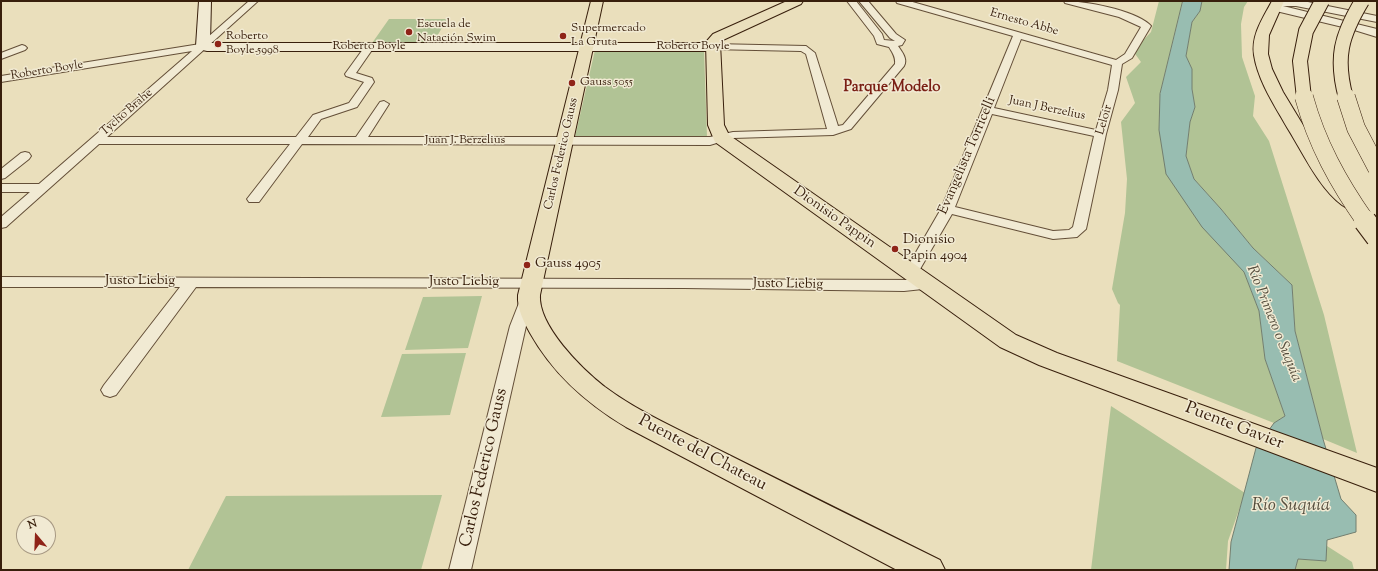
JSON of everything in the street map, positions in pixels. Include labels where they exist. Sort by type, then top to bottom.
[{"type":"main road","points":[[203,46],[205,1]]},
{"type":"main road","name":"Carlos Federico Gauss","points":[[531,290],[597,1]]},
{"type":"main road","points":[[721,138],[716,125],[713,42],[716,38],[797,1]]},
{"type":"main road","points":[[1322,1],[1309,21],[1302,39],[1300,60],[1301,85],[1310,121],[1317,138],[1336,175],[1377,237]]},
{"type":"main road","points":[[1362,1],[1345,30],[1340,48],[1340,73],[1345,100],[1365,147],[1377,168]]},
{"type":"main road","points":[[1277,2],[1262,35],[1261,54],[1265,69],[1271,84],[1325,176],[1357,208]]},
{"type":"main road","name":"Roberto Boyle","points":[[203,46],[712,47]]},
{"type":"main road","name":"Dionisio Pappin","points":[[721,138],[1008,341],[1048,359],[1092,374]]},
{"type":"main road","points":[[1365,147],[1377,160]]},
{"type":"main road","name":"Puente del Chateau","points":[[531,290],[529,300],[541,330],[567,367],[595,393],[626,413],[807,510],[929,570]]},
{"type":"main road","name":"Puente Gavier","points":[[1092,374],[1377,480]]},
{"type":"street","name":"Tycho Brahe","points":[[1,224],[254,1]]},
{"type":"street","points":[[851,1],[879,36],[880,42],[892,45],[899,43],[900,40],[893,36],[863,1]]},
{"type":"street","name":"Ernesto Abbe","points":[[900,1],[1117,63]]},
{"type":"street","points":[[1068,1],[1142,21],[1146,26],[1129,56],[1117,63]]},
{"type":"street","points":[[1100,9],[1114,1]]},
{"type":"street","points":[[1377,19],[1296,3],[1277,2],[1280,9],[1354,26],[1377,34]]},
{"type":"street","points":[[1377,24],[1377,30]]},
{"type":"street","name":"Evangelista Torricelli","points":[[919,279],[1018,35]]},
{"type":"street","points":[[830,118],[833,132],[845,128],[851,122],[900,64],[900,56],[892,45]]},
{"type":"street","name":"Roberto Boyle","points":[[1,79],[203,46]]},
{"type":"street","points":[[254,199],[317,117],[353,105],[369,82],[368,80],[350,74],[369,47]]},
{"type":"street","name":"Roberto Boyle","points":[[712,47],[803,48],[810,53],[830,118]]},
{"type":"street","points":[[1,56],[22,48]]},
{"type":"street","name":"Leloir","points":[[948,209],[1053,235],[1072,234],[1079,230],[1100,134],[1113,90],[1117,63]]},
{"type":"street","points":[[359,141],[384,104]]},
{"type":"street","name":"Juan J Berzelius","points":[[988,110],[1100,134]]},
{"type":"street","points":[[830,118],[840,124],[851,122]]},
{"type":"street","name":"Juan J. Berzelius","points":[[96,140],[710,140],[733,135],[833,132]]},
{"type":"street","points":[[1,175],[25,156]]},
{"type":"street","points":[[1,188],[42,188]]},
{"type":"street","name":"Justo Liebig","points":[[1,282],[192,282],[531,290],[684,283],[904,286],[919,279]]},
{"type":"street","points":[[110,390],[192,282]]},
{"type":"street","name":"Carlos Federico Gauss","points":[[460,570],[518,326],[531,290]]},
{"type":"street","name":"Carlos Federico Gauss","points":[[514,344],[523,331],[530,329],[541,330]]},
{"type":"green space","points":[[1159,1],[1183,1],[1160,94],[1159,130],[1232,258],[1244,272],[1259,311],[1265,359],[1285,416],[1274,423],[1117,361],[1120,305],[1112,289],[1125,213],[1127,179],[1121,122],[1135,103],[1126,77],[1141,62],[1133,51],[1151,32]]},
{"type":"green space","points":[[1202,1],[1248,1],[1244,7],[1241,24],[1242,57],[1255,96],[1253,116],[1269,141],[1324,315],[1357,453],[1323,439],[1295,331],[1292,285],[1253,248],[1194,179],[1186,156],[1190,122],[1195,107],[1192,89],[1192,69],[1186,56],[1192,22],[1200,11]]},
{"type":"green space","name":"Escuela de Natación Swim","points":[[389,19],[447,19],[432,45],[370,46]]},
{"type":"green space","points":[[595,50],[704,50],[707,137],[575,137]]},
{"type":"green space","points":[[482,296],[468,348],[405,350],[423,297]]},
{"type":"green space","points":[[466,353],[450,415],[381,417],[402,354]]},
{"type":"green space","points":[[1111,406],[1245,493],[1228,541],[1226,570],[1091,570]]},
{"type":"green space","points":[[442,495],[421,570],[188,570],[226,496]]},
{"type":"green space","points":[[1327,546],[1352,562],[1354,570],[1295,570],[1298,559],[1325,561]]},
{"type":"water","name":"Río Suquía","points":[[1183,1],[1202,1],[1200,11],[1192,22],[1186,56],[1192,69],[1192,89],[1195,107],[1190,122],[1186,156],[1194,179],[1253,248],[1292,285],[1295,331],[1323,439],[1341,499],[1356,515],[1356,532],[1327,540],[1326,561],[1298,559],[1295,570],[1229,570],[1231,542],[1256,448],[1274,423],[1285,416],[1265,359],[1259,311],[1244,272],[1202,227],[1166,174],[1159,130],[1160,94]]},
{"type":"place","name":"Escuela de Natación Swim","points":[[409,32]]},
{"type":"place","name":"Supermercado La Gruta","points":[[563,36]]},
{"type":"place","name":"Roberto Boyle 5998","points":[[218,44]]},
{"type":"place","name":"Gauss 5055","points":[[572,83]]},
{"type":"place","name":"Dionisio Papin 4904","points":[[895,249]]},
{"type":"place","name":"Gauss 4905","points":[[527,265]]},
{"type":"district","name":"Parque Modelo","points":[[892,88]]},
{"type":"water label","name":"Río Primero o Suquía","points":[[1273,324]]}]
